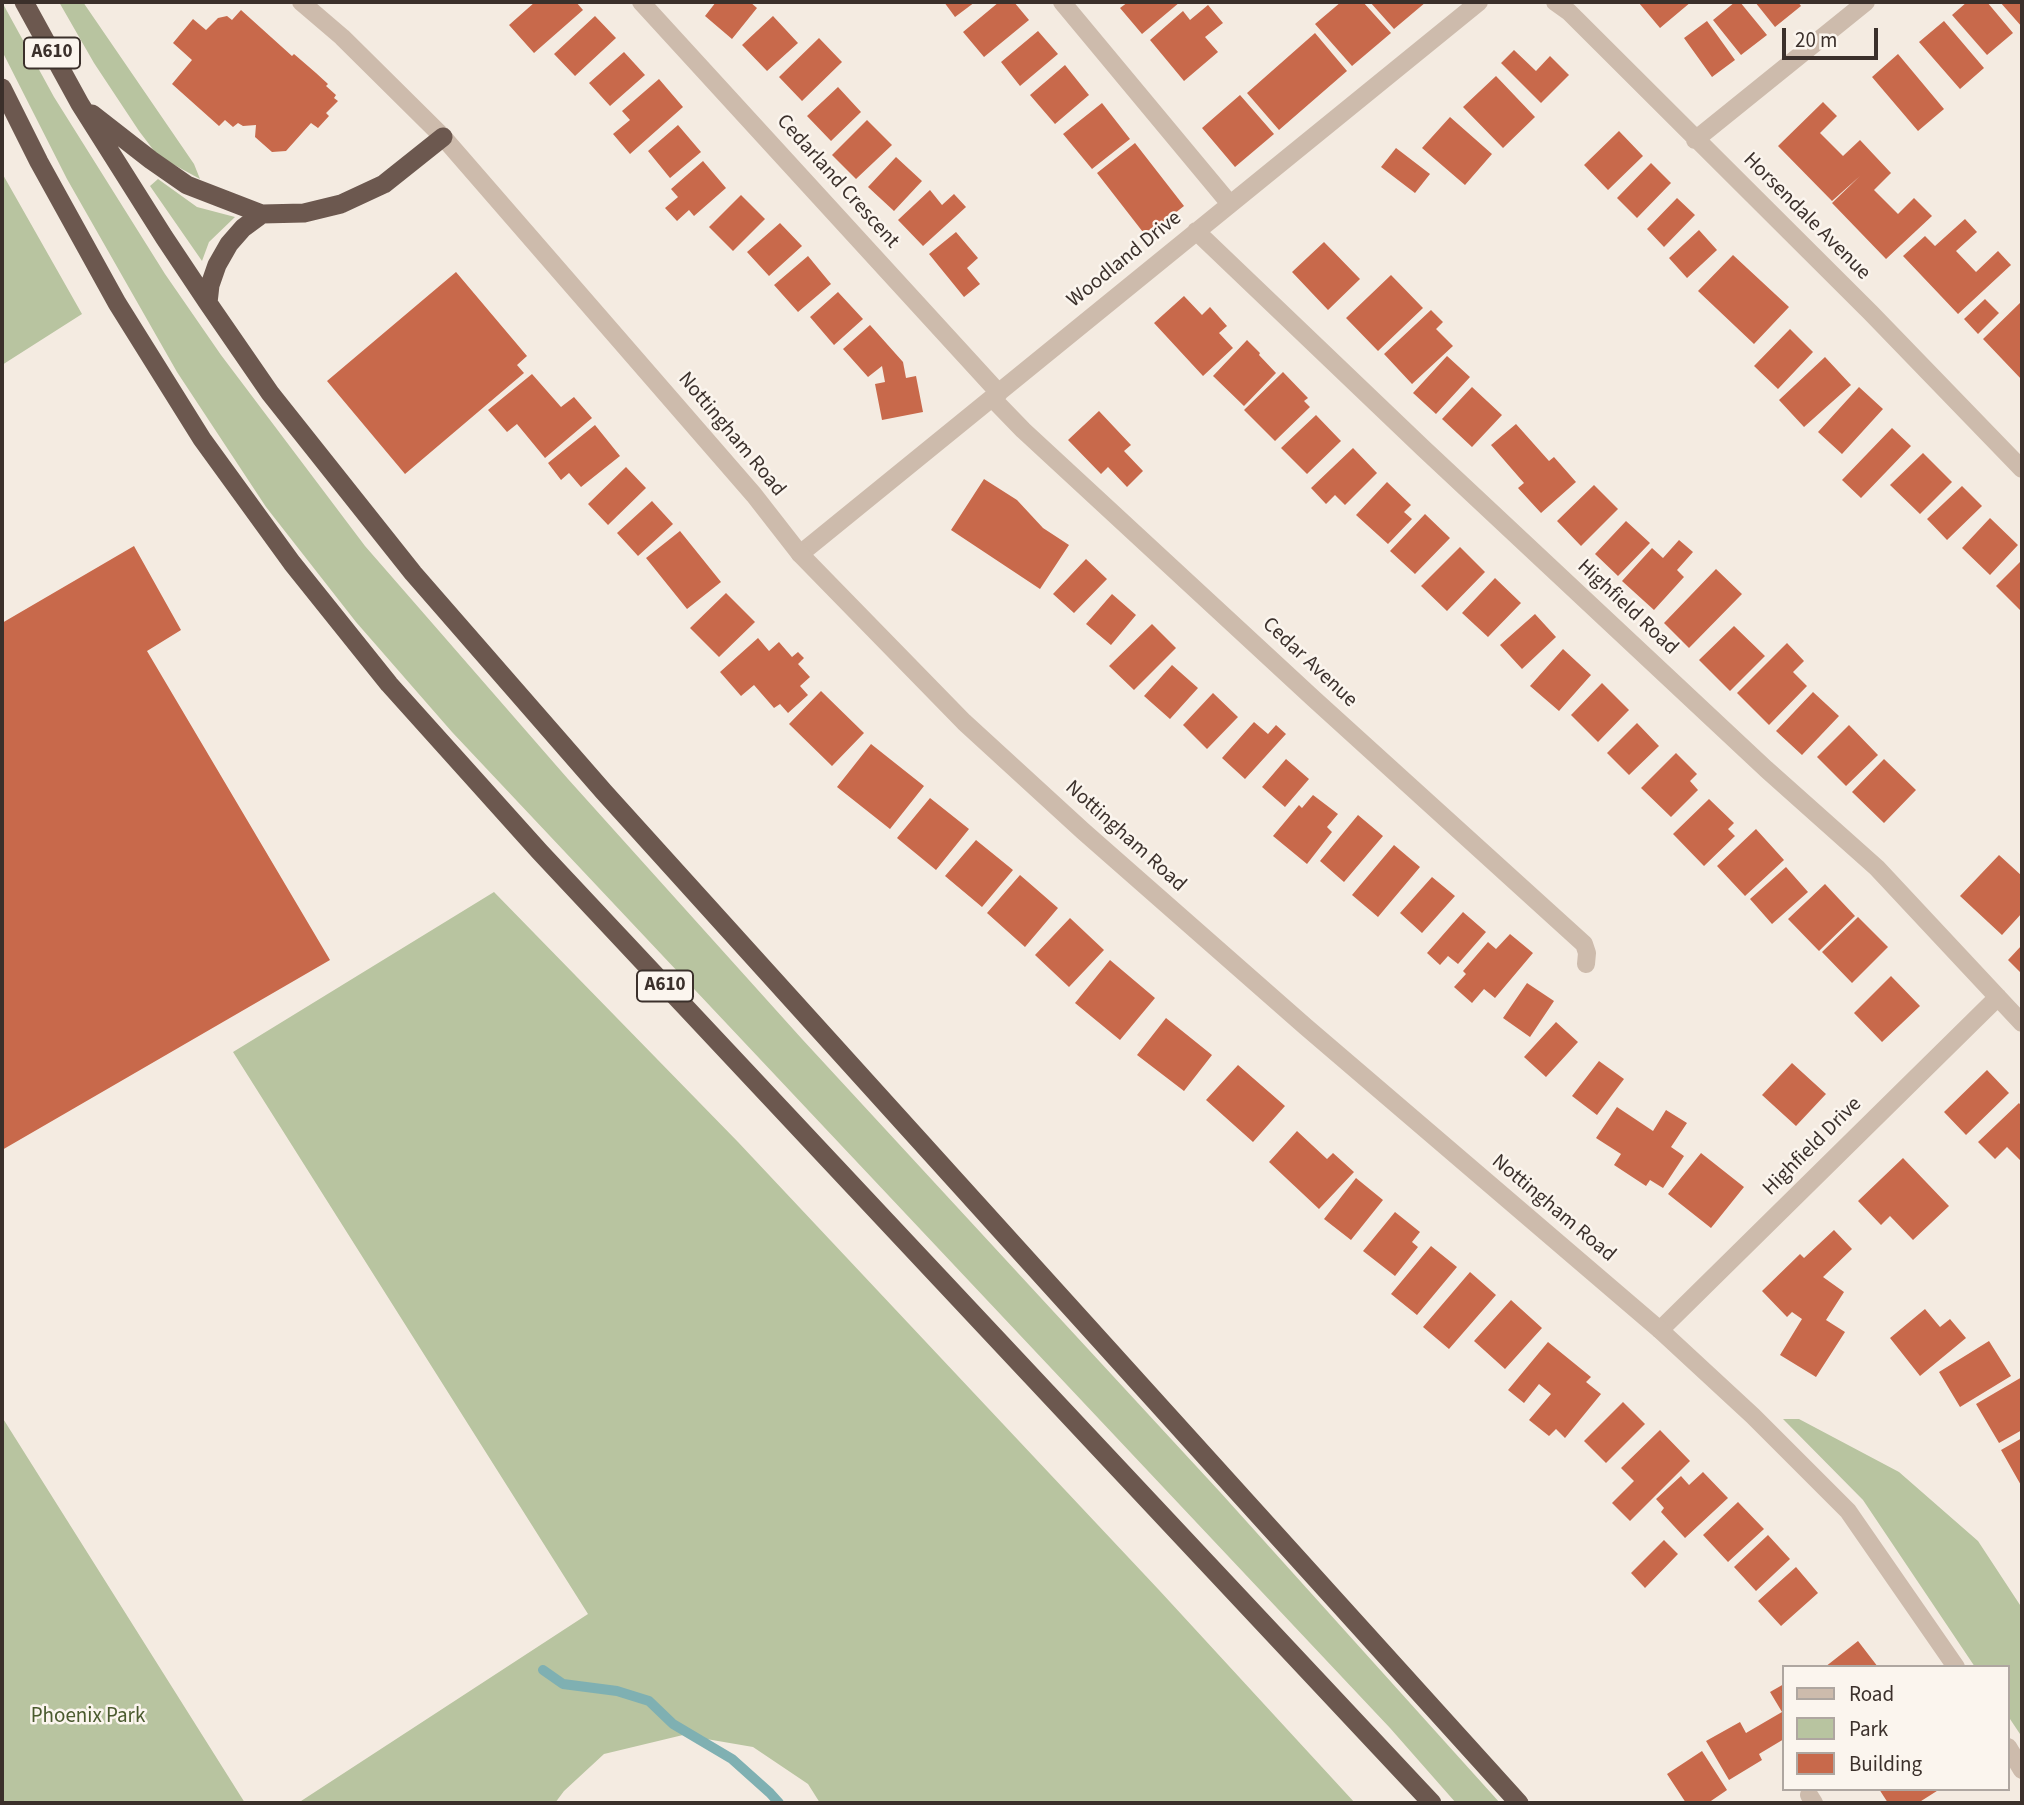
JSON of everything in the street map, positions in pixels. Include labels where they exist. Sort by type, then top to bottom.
[{"type":"highway","name":"A610","points":[[24,2],[80,104],[208,303],[270,393],[413,573],[604,792],[1519,1803]]},
{"type":"highway","name":"A610","points":[[2,88],[39,162],[117,303],[202,439],[292,564],[389,684],[559,872],[1432,1803]]},
{"type":"highway","points":[[80,104],[187,185],[262,214],[304,213],[341,204],[384,184],[443,137]]},
{"type":"highway","points":[[208,303],[210,285],[217,265],[229,244],[243,228],[262,214]]},
{"type":"street","name":"Nottingham Road","points":[[301,2],[342,37],[443,137],[745,485],[800,554],[964,722],[1083,831],[1397,1106],[1660,1330],[1753,1416],[1848,1511],[1955,1665]]},
{"type":"street","name":"Cedarland Crescent","points":[[641,2],[995,395]]},
{"type":"street","points":[[1062,2],[1230,204]]},
{"type":"street","name":"Woodland Drive","points":[[800,554],[1479,2]]},
{"type":"street","name":"Horsendale Avenue","points":[[1555,2],[1569,12],[1871,313],[2022,469]]},
{"type":"street","points":[[1695,140],[1866,2]]},
{"type":"street","name":"Highfield Road","points":[[1196,232],[1725,731],[1877,868],[2022,1023]]},
{"type":"street","name":"Cedar Avenue","points":[[995,395],[1023,430],[1584,944],[1586,964]]},
{"type":"street","name":"Highfield Drive","points":[[1660,1330],[1998,997]]},
{"type":"street","points":[[2010,1750],[2022,1770]]},
{"type":"green space","points":[[2,2],[54,97],[165,274],[221,355],[365,546],[568,779],[802,1039],[1220,1492],[1500,1803],[1456,1803],[1390,1728],[452,732],[356,622],[266,507],[177,372],[67,179],[2,51]]},
{"type":"green space","points":[[59,2],[83,2],[194,164],[200,179],[158,156],[94,63]]},
{"type":"green space","points":[[2,173],[82,314],[2,365]]},
{"type":"green space","points":[[158,179],[197,207],[235,217],[209,242],[202,261],[150,186]]},
{"type":"green space","points":[[494,892],[738,1142],[1355,1803],[820,1803],[808,1784],[753,1747],[683,1735],[604,1754],[564,1791],[555,1803],[298,1803],[588,1614],[233,1052]]},
{"type":"green space","name":"Phoenix Park","points":[[2,1417],[245,1803],[2,1803]]},
{"type":"green space","points":[[1783,1419],[1799,1419],[1899,1472],[1978,1541],[2022,1608],[2022,1737],[2010,1719],[2010,1665],[1974,1665],[1863,1500]]},
{"type":"building","points":[[535,2],[576,2],[583,10],[534,53],[509,25]]},
{"type":"building","points":[[716,2],[750,2],[757,8],[732,39],[705,16]]},
{"type":"building","points":[[944,2],[975,2],[955,17]]},
{"type":"building","points":[[999,2],[1014,2],[1029,20],[984,57],[963,32]]},
{"type":"building","points":[[1128,2],[1180,2],[1142,34],[1120,8]]},
{"type":"building","points":[[1341,2],[1363,2],[1391,33],[1352,66],[1315,24]]},
{"type":"building","points":[[1370,2],[1426,2],[1394,29]]},
{"type":"building","points":[[1640,2],[1691,2],[1660,28]]},
{"type":"building","points":[[1735,2],[1740,2],[1767,35],[1741,55],[1713,20]]},
{"type":"building","points":[[1755,2],[1798,2],[1801,6],[1775,27]]},
{"type":"building","points":[[1967,2],[1987,2],[2013,33],[1987,55],[1952,15]]},
{"type":"building","points":[[2000,2],[2022,2],[2022,27]]},
{"type":"building","points":[[1208,5],[1223,23],[1205,37],[1218,52],[1184,81],[1150,40],[1183,11],[1190,20]]},
{"type":"building","points":[[241,10],[328,84],[326,86],[336,95],[334,98],[338,101],[326,113],[329,116],[318,128],[311,123],[286,151],[272,152],[255,137],[256,125],[243,126],[238,123],[233,127],[225,120],[219,126],[172,84],[192,60],[173,43],[193,19],[206,30],[218,18],[227,16],[232,20]]},
{"type":"building","points":[[595,16],[616,38],[575,76],[554,54]]},
{"type":"building","points":[[773,16],[798,43],[767,71],[742,45]]},
{"type":"building","points":[[1707,21],[1735,60],[1712,77],[1684,38]]},
{"type":"building","points":[[1944,21],[1984,68],[1960,89],[1919,42]]},
{"type":"building","points":[[1038,31],[1058,54],[1020,86],[1001,62]]},
{"type":"building","points":[[1315,33],[1347,71],[1279,130],[1247,93]]},
{"type":"building","points":[[819,38],[842,62],[802,101],[779,77]]},
{"type":"building","points":[[1514,50],[1536,71],[1550,56],[1569,75],[1541,103],[1501,63]]},
{"type":"building","points":[[624,52],[645,75],[610,106],[589,83]]},
{"type":"building","points":[[1898,54],[1944,109],[1918,131],[1872,77]]},
{"type":"building","points":[[1065,65],[1089,95],[1055,124],[1030,95]]},
{"type":"building","points":[[1496,76],[1535,117],[1503,148],[1463,107]]},
{"type":"building","points":[[659,79],[683,107],[630,154],[613,134],[630,120],[622,111]]},
{"type":"building","points":[[838,87],[861,112],[831,141],[807,116]]},
{"type":"building","points":[[1240,95],[1274,134],[1235,167],[1202,128]]},
{"type":"building","points":[[1823,102],[1837,116],[1820,133],[1843,156],[1860,140],[1891,173],[1874,190],[1898,214],[1914,198],[1932,216],[1886,259],[1832,203],[1860,176],[1832,201],[1778,146]]},
{"type":"building","points":[[1102,103],[1130,139],[1092,169],[1063,134]]},
{"type":"building","points":[[1450,117],[1492,154],[1465,185],[1422,148]]},
{"type":"building","points":[[867,120],[892,145],[856,179],[832,155]]},
{"type":"building","points":[[678,125],[701,152],[670,178],[648,151]]},
{"type":"building","points":[[1619,131],[1643,156],[1608,190],[1584,165]]},
{"type":"building","points":[[1135,143],[1184,206],[1146,236],[1097,173]]},
{"type":"building","points":[[1396,148],[1430,174],[1415,193],[1381,167]]},
{"type":"building","points":[[896,157],[922,181],[894,211],[868,187]]},
{"type":"building","points":[[703,161],[726,188],[694,216],[689,210],[677,221],[665,208],[678,197],[671,189]]},
{"type":"building","points":[[1651,163],[1671,183],[1637,218],[1617,198]]},
{"type":"building","points":[[930,190],[942,205],[954,194],[966,207],[923,246],[898,220]]},
{"type":"building","points":[[741,195],[765,219],[733,251],[709,227]]},
{"type":"building","points":[[1677,198],[1695,215],[1664,247],[1647,229]]},
{"type":"building","points":[[1965,219],[1977,232],[1956,251],[1976,272],[1998,251],[2011,265],[1958,314],[1903,256],[1925,236],[1935,246]]},
{"type":"building","points":[[780,223],[802,246],[769,276],[747,252]]},
{"type":"building","points":[[1699,230],[1717,250],[1687,278],[1669,258]]},
{"type":"building","points":[[956,232],[978,258],[967,268],[980,284],[964,297],[929,254]]},
{"type":"building","points":[[1324,242],[1360,279],[1328,310],[1292,272]]},
{"type":"building","points":[[1733,255],[1789,307],[1754,344],[1698,291]]},
{"type":"building","points":[[808,256],[831,284],[798,312],[774,285]]},
{"type":"building","points":[[456,272],[527,356],[517,365],[524,373],[405,474],[327,381]]},
{"type":"building","points":[[1391,275],[1423,308],[1378,351],[1346,318]]},
{"type":"building","points":[[838,292],[863,319],[834,345],[810,317]]},
{"type":"building","points":[[1184,296],[1202,315],[1210,307],[1227,326],[1219,333],[1233,348],[1203,376],[1154,323]]},
{"type":"building","points":[[1985,299],[1999,313],[1978,334],[1964,319]]},
{"type":"building","points":[[2022,301],[2022,380],[1983,339]]},
{"type":"building","points":[[1431,310],[1443,322],[1436,329],[1453,346],[1412,384],[1384,354]]},
{"type":"building","points":[[870,325],[903,362],[906,378],[916,376],[923,412],[882,420],[875,384],[885,382],[882,366],[868,377],[843,349]]},
{"type":"building","points":[[1790,329],[1813,352],[1778,389],[1754,366]]},
{"type":"building","points":[[1247,340],[1276,373],[1244,406],[1213,376]]},
{"type":"building","points":[[1447,356],[1470,377],[1436,414],[1413,393]]},
{"type":"building","points":[[1825,357],[1851,385],[1804,427],[1779,400]]},
{"type":"building","points":[[1283,372],[1308,398],[1304,401],[1310,407],[1275,441],[1244,410]]},
{"type":"building","points":[[532,374],[561,407],[574,397],[592,418],[545,458],[517,424],[507,432],[488,410]]},
{"type":"building","points":[[1472,387],[1502,415],[1472,447],[1442,419]]},
{"type":"building","points":[[1859,387],[1883,409],[1842,454],[1818,432]]},
{"type":"building","points":[[1099,411],[1131,445],[1124,451],[1143,471],[1127,487],[1108,467],[1101,474],[1068,440]]},
{"type":"building","points":[[1316,415],[1341,441],[1307,474],[1281,448]]},
{"type":"building","points":[[1516,424],[1549,461],[1554,457],[1576,482],[1541,513],[1518,488],[1524,483],[1491,445]]},
{"type":"building","points":[[595,425],[620,456],[581,487],[569,473],[561,480],[548,463]]},
{"type":"building","points":[[1892,428],[1911,446],[1861,498],[1842,480]]},
{"type":"building","points":[[1353,448],[1377,473],[1345,505],[1335,495],[1326,504],[1311,488]]},
{"type":"building","points":[[1923,453],[1952,482],[1920,514],[1890,485]]},
{"type":"building","points":[[626,467],[646,488],[608,525],[588,504]]},
{"type":"building","points":[[984,479],[1017,500],[1043,528],[1069,545],[1040,589],[951,530]]},
{"type":"building","points":[[1387,482],[1411,505],[1404,512],[1412,519],[1388,544],[1356,515]]},
{"type":"building","points":[[1594,485],[1618,509],[1581,546],[1557,521]]},
{"type":"building","points":[[1962,486],[1982,506],[1947,540],[1927,519]]},
{"type":"building","points":[[652,501],[673,524],[638,556],[617,533]]},
{"type":"building","points":[[1425,514],[1450,538],[1415,574],[1390,551]]},
{"type":"building","points":[[1990,518],[2018,545],[1990,575],[1962,548]]},
{"type":"building","points":[[1626,521],[1650,543],[1618,576],[1595,554]]},
{"type":"building","points":[[680,531],[721,582],[687,609],[646,558]]},
{"type":"building","points":[[1679,540],[1693,552],[1677,570],[1684,577],[1654,610],[1622,581],[1652,548],[1663,558]]},
{"type":"building","points":[[134,546],[181,630],[147,651],[330,960],[2,1150],[2,623]]},
{"type":"building","points":[[1460,547],[1485,572],[1447,611],[1421,586]]},
{"type":"building","points":[[1086,559],[1107,579],[1074,613],[1053,594]]},
{"type":"building","points":[[2022,560],[2022,612],[1996,586]]},
{"type":"building","points":[[1716,569],[1742,594],[1689,648],[1664,623]]},
{"type":"building","points":[[1495,578],[1521,603],[1488,637],[1462,613]]},
{"type":"building","points":[[726,593],[755,622],[719,657],[690,628]]},
{"type":"building","points":[[1112,594],[1136,615],[1111,645],[1086,624]]},
{"type":"building","points":[[1535,614],[1556,637],[1522,669],[1500,645]]},
{"type":"building","points":[[1152,624],[1176,648],[1134,690],[1109,666]]},
{"type":"building","points":[[1734,626],[1765,656],[1730,691],[1699,660]]},
{"type":"building","points":[[758,638],[769,651],[779,642],[792,657],[798,652],[804,658],[798,664],[810,677],[800,686],[808,695],[788,713],[780,704],[774,708],[754,685],[741,696],[720,672]]},
{"type":"building","points":[[1787,643],[1804,661],[1793,672],[1807,686],[1769,725],[1737,693]]},
{"type":"building","points":[[1563,649],[1591,675],[1559,711],[1530,686]]},
{"type":"building","points":[[1172,665],[1198,688],[1170,719],[1144,696]]},
{"type":"building","points":[[1602,683],[1629,710],[1598,742],[1571,715]]},
{"type":"building","points":[[821,691],[864,733],[832,766],[789,724]]},
{"type":"building","points":[[1813,692],[1839,716],[1802,755],[1776,731]]},
{"type":"building","points":[[1213,693],[1238,717],[1207,749],[1183,725]]},
{"type":"building","points":[[1254,722],[1268,734],[1276,725],[1286,734],[1245,779],[1222,758]]},
{"type":"building","points":[[1637,723],[1659,746],[1629,775],[1607,753]]},
{"type":"building","points":[[1849,725],[1878,755],[1846,786],[1817,757]]},
{"type":"building","points":[[871,744],[924,786],[890,829],[837,787]]},
{"type":"building","points":[[1676,753],[1697,774],[1690,781],[1698,790],[1671,817],[1641,788]]},
{"type":"building","points":[[1286,759],[1309,779],[1285,807],[1262,787]]},
{"type":"building","points":[[1884,759],[1916,790],[1884,823],[1852,792]]},
{"type":"building","points":[[1313,795],[1338,814],[1327,827],[1332,832],[1307,864],[1273,836],[1299,805],[1302,808]]},
{"type":"building","points":[[930,798],[969,829],[936,870],[897,838]]},
{"type":"building","points":[[1709,799],[1734,823],[1728,829],[1735,836],[1704,866],[1673,834]]},
{"type":"building","points":[[1358,815],[1383,836],[1344,882],[1320,861]]},
{"type":"building","points":[[1756,829],[1784,860],[1745,896],[1717,866]]},
{"type":"building","points":[[976,840],[1013,870],[982,907],[945,876]]},
{"type":"building","points":[[1394,845],[1420,867],[1378,917],[1352,895]]},
{"type":"building","points":[[1999,855],[2022,876],[2022,913],[2002,935],[1960,896]]},
{"type":"building","points":[[1786,867],[1808,892],[1772,924],[1750,899]]},
{"type":"building","points":[[1020,875],[1058,908],[1025,947],[987,913]]},
{"type":"building","points":[[1432,877],[1455,896],[1422,933],[1400,913]]},
{"type":"building","points":[[1825,884],[1855,916],[1819,951],[1788,919]]},
{"type":"building","points":[[1463,912],[1486,932],[1458,964],[1448,956],[1440,965],[1427,953]]},
{"type":"building","points":[[1858,917],[1888,947],[1852,983],[1822,952]]},
{"type":"building","points":[[1070,918],[1104,950],[1069,987],[1035,955]]},
{"type":"building","points":[[1510,934],[1533,953],[1495,998],[1484,989],[1472,1003],[1454,987],[1466,974],[1463,971],[1488,942],[1496,949]]},
{"type":"building","points":[[2022,945],[2022,974],[2008,960]]},
{"type":"building","points":[[1110,960],[1155,998],[1120,1040],[1075,1003]]},
{"type":"building","points":[[1891,976],[1920,1006],[1882,1042],[1854,1013]]},
{"type":"building","points":[[1527,983],[1554,1001],[1530,1037],[1503,1018]]},
{"type":"building","points":[[1166,1018],[1212,1055],[1184,1091],[1137,1055]]},
{"type":"building","points":[[1556,1022],[1578,1042],[1546,1077],[1524,1057]]},
{"type":"building","points":[[1599,1061],[1624,1079],[1597,1115],[1572,1096]]},
{"type":"building","points":[[1792,1063],[1826,1094],[1796,1126],[1762,1095]]},
{"type":"building","points":[[1238,1065],[1285,1106],[1253,1142],[1206,1100]]},
{"type":"building","points":[[1987,1070],[2009,1093],[1966,1135],[1944,1112]]},
{"type":"building","points":[[2019,1103],[2022,1107],[2022,1162],[2007,1147],[1995,1159],[1978,1142]]},
{"type":"building","points":[[1617,1107],[1653,1131],[1666,1110],[1687,1123],[1671,1147],[1684,1156],[1663,1188],[1650,1180],[1646,1186],[1614,1165],[1621,1154],[1596,1138]]},
{"type":"building","points":[[1297,1131],[1327,1159],[1333,1153],[1354,1172],[1319,1209],[1269,1162]]},
{"type":"building","points":[[1701,1153],[1744,1187],[1711,1228],[1668,1194]]},
{"type":"building","points":[[1903,1158],[1949,1206],[1913,1240],[1890,1216],[1881,1225],[1858,1201]]},
{"type":"building","points":[[1356,1178],[1383,1200],[1351,1240],[1324,1219]]},
{"type":"building","points":[[1395,1212],[1420,1232],[1412,1242],[1418,1247],[1395,1276],[1363,1251]]},
{"type":"building","points":[[1834,1230],[1852,1249],[1823,1277],[1844,1292],[1826,1320],[1845,1332],[1816,1377],[1780,1355],[1802,1319],[1792,1312],[1787,1317],[1762,1291],[1800,1254],[1804,1258]]},
{"type":"building","points":[[1431,1246],[1457,1267],[1417,1315],[1391,1294]]},
{"type":"building","points":[[1470,1272],[1496,1295],[1449,1349],[1423,1327]]},
{"type":"building","points":[[1511,1300],[1542,1328],[1505,1369],[1474,1341]]},
{"type":"building","points":[[1925,1309],[1940,1327],[1950,1319],[1966,1338],[1920,1376],[1890,1338]]},
{"type":"building","points":[[1989,1341],[2011,1376],[1960,1407],[1939,1372]]},
{"type":"building","points":[[1548,1342],[1591,1377],[1586,1382],[1601,1394],[1565,1438],[1556,1429],[1549,1436],[1529,1420],[1551,1394],[1539,1384],[1524,1403],[1508,1390]]},
{"type":"building","points":[[2022,1377],[2022,1430],[1999,1443],[1976,1404]]},
{"type":"building","points":[[1623,1402],[1645,1424],[1606,1463],[1584,1441]]},
{"type":"building","points":[[1660,1430],[1690,1461],[1630,1521],[1612,1503],[1634,1481],[1621,1468]]},
{"type":"building","points":[[2022,1438],[2022,1487],[2001,1450]]},
{"type":"building","points":[[1703,1472],[1728,1498],[1685,1538],[1661,1512],[1664,1508],[1656,1499],[1681,1476],[1689,1485]]},
{"type":"building","points":[[1738,1502],[1764,1529],[1728,1562],[1703,1535]]},
{"type":"building","points":[[1768,1535],[1790,1559],[1756,1591],[1734,1567]]},
{"type":"building","points":[[1664,1540],[1678,1554],[1645,1588],[1631,1573]]},
{"type":"building","points":[[1796,1567],[1818,1593],[1781,1626],[1758,1601]]},
{"type":"building","points":[[1858,1641],[1876,1665],[1828,1665]]},
{"type":"building","points":[[1783,1685],[1783,1740],[1759,1754],[1762,1760],[1729,1780],[1706,1741],[1740,1722],[1746,1733],[1782,1712],[1770,1692]]},
{"type":"building","points":[[1702,1751],[1727,1790],[1708,1803],[1686,1803],[1667,1774]]},
{"type":"building","points":[[1880,1791],[1937,1791],[1918,1803],[1888,1803]]},
{"type":"waterway","points":[[543,1670],[563,1684],[617,1691],[649,1701],[673,1724],[732,1759],[779,1803]]}]
